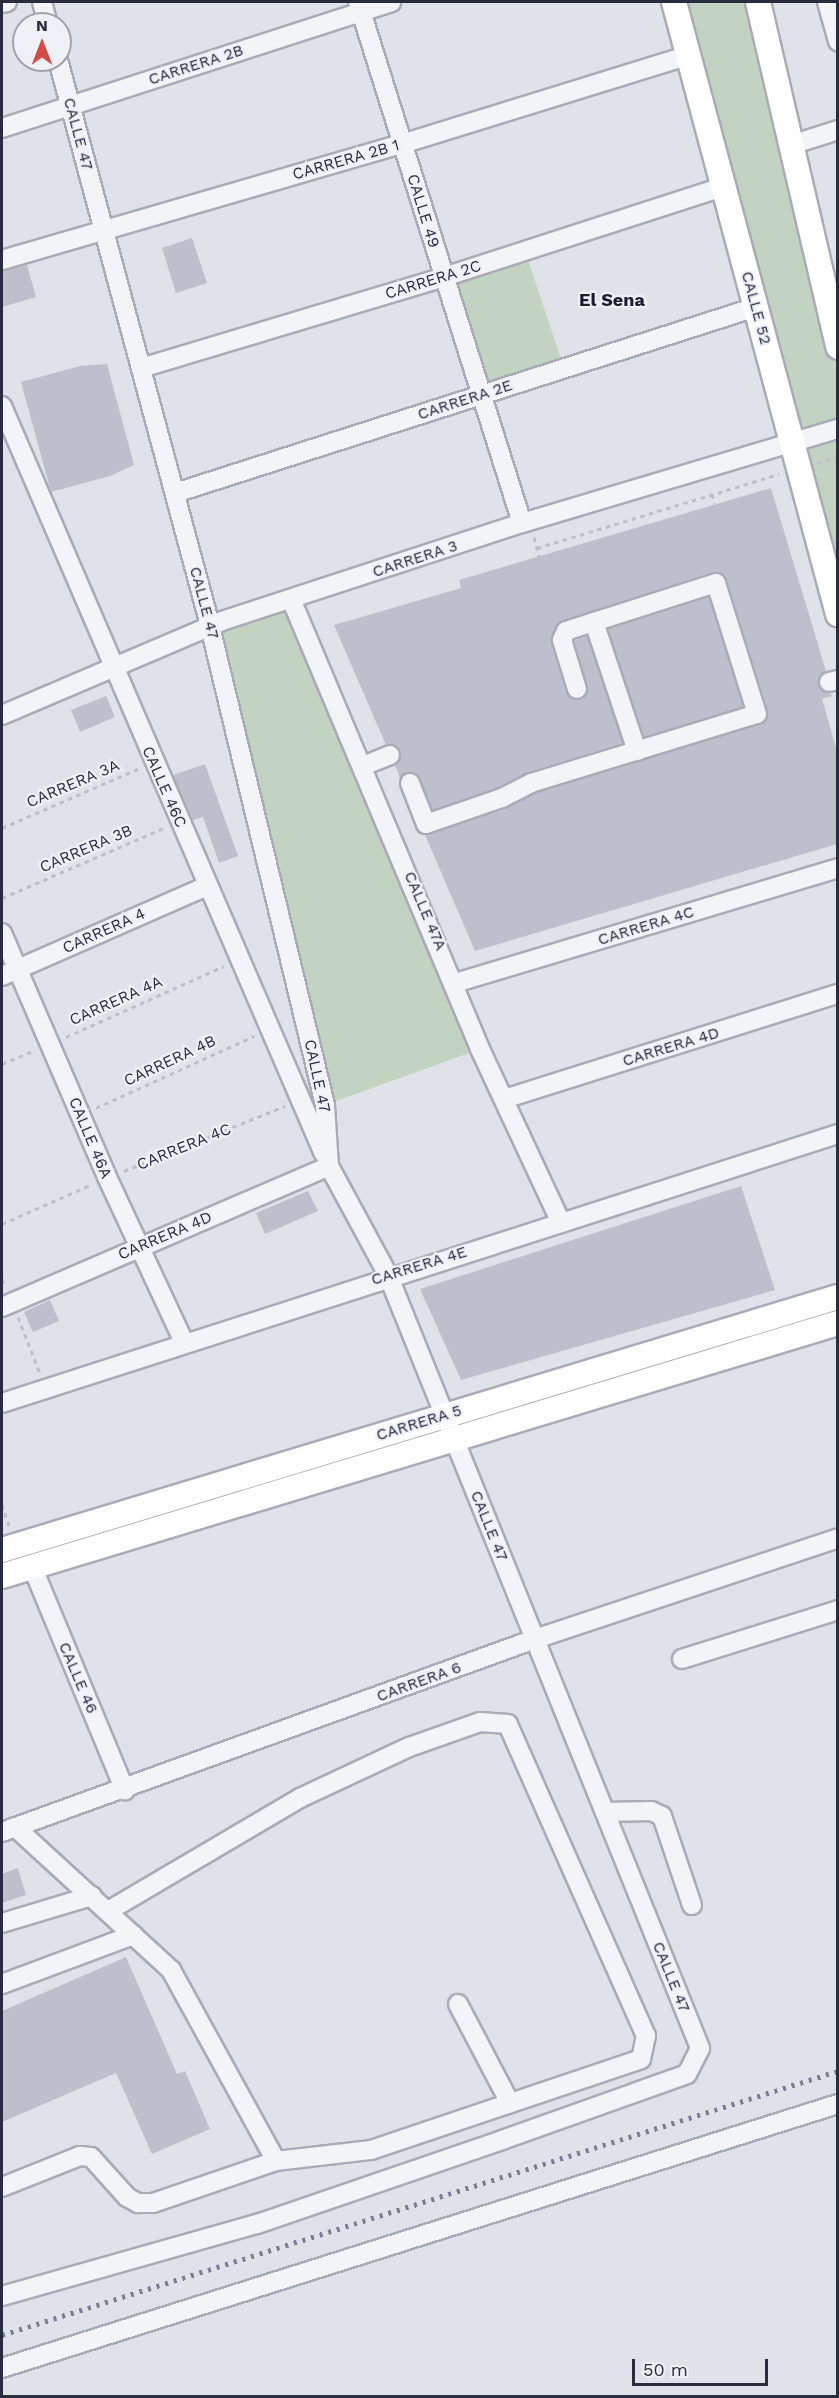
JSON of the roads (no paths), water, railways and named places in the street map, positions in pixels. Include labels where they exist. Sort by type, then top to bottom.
[{"type":"main road","name":"CALLE 52","points":[[674,2],[837,614]]},
{"type":"main road","points":[[758,2],[837,347]]},
{"type":"main road","name":"CARRERA 5","points":[[7,1543],[444,1416],[837,1297]]},
{"type":"main road","name":"CARRERA 5","points":[[2,1576],[837,1323]]},
{"type":"street","points":[[2,3],[7,2]]},
{"type":"street","name":"CARRERA 2B","points":[[2,128],[70,107],[359,6],[391,2]]},
{"type":"street","points":[[827,2],[837,41]]},
{"type":"street","name":"CALLE 49","points":[[359,6],[522,523]]},
{"type":"street","name":"CARRERA 2B 1","points":[[2,260],[402,144],[688,56]]},
{"type":"street","name":"CALLE 47","points":[[2,2296],[256,2224],[502,2140],[687,2074],[700,2048],[388,1275],[329,1166],[325,1105],[210,626],[61,72]]},
{"type":"street","points":[[791,145],[837,130]]},
{"type":"street","name":"CARRERA 2C","points":[[141,368],[444,278],[723,187]]},
{"type":"street","name":"CARRERA 2E","points":[[175,493],[756,307]]},
{"type":"street","name":"CALLE 46C","points":[[2,406],[7,434],[113,668],[329,1166]]},
{"type":"street","name":"CARRERA 3","points":[[2,716],[210,626],[522,523],[837,429]]},
{"type":"street","points":[[410,783],[426,824],[502,798],[531,783],[757,714],[716,583],[594,622],[562,635],[577,689]]},
{"type":"street","name":"CALLE 47A","points":[[291,599],[504,1099],[561,1222]]},
{"type":"street","points":[[594,622],[637,751]]},
{"type":"street","points":[[363,766],[390,755]]},
{"type":"street","name":"CARRERA 4C","points":[[455,983],[837,868]]},
{"type":"street","name":"CARRERA 4","points":[[9,973],[207,886]]},
{"type":"street","name":"CALLE 46A","points":[[2,933],[9,973],[50,1044],[138,1247],[184,1342]]},
{"type":"street","name":"CARRERA 4D","points":[[504,1099],[837,994]]},
{"type":"street","name":"CARRERA 4E","points":[[2,1403],[388,1275],[837,1134]]},
{"type":"street","name":"CARRERA 4D","points":[[7,1305],[329,1166]]},
{"type":"street","name":"CARRERA 6","points":[[8,1829],[125,1790],[535,1640],[837,1538]]},
{"type":"street","name":"CALLE 46","points":[[32,1566],[125,1790]]},
{"type":"street","points":[[681,1659],[837,1610]]},
{"type":"street","points":[[2,2187],[80,2156],[91,2157],[127,2197],[138,2203],[153,2203],[276,2161],[371,2150],[641,2059],[646,2036],[508,1724],[480,1722],[379,1761],[300,1798],[108,1911]]},
{"type":"street","points":[[605,1812],[651,1811],[662,1816],[692,1905]]},
{"type":"street","points":[[8,1829],[92,1896],[171,1970],[276,2161]]},
{"type":"street","points":[[2,1923],[92,1896]]},
{"type":"street","points":[[2,1984],[133,1935]]},
{"type":"street","points":[[458,2004],[510,2103]]},
{"type":"street","points":[[2,2368],[837,2104]]},
{"type":"railway","points":[[2,2335],[838,2071]]},
{"type":"district","name":"El Sena","points":[[612,300]]}]
